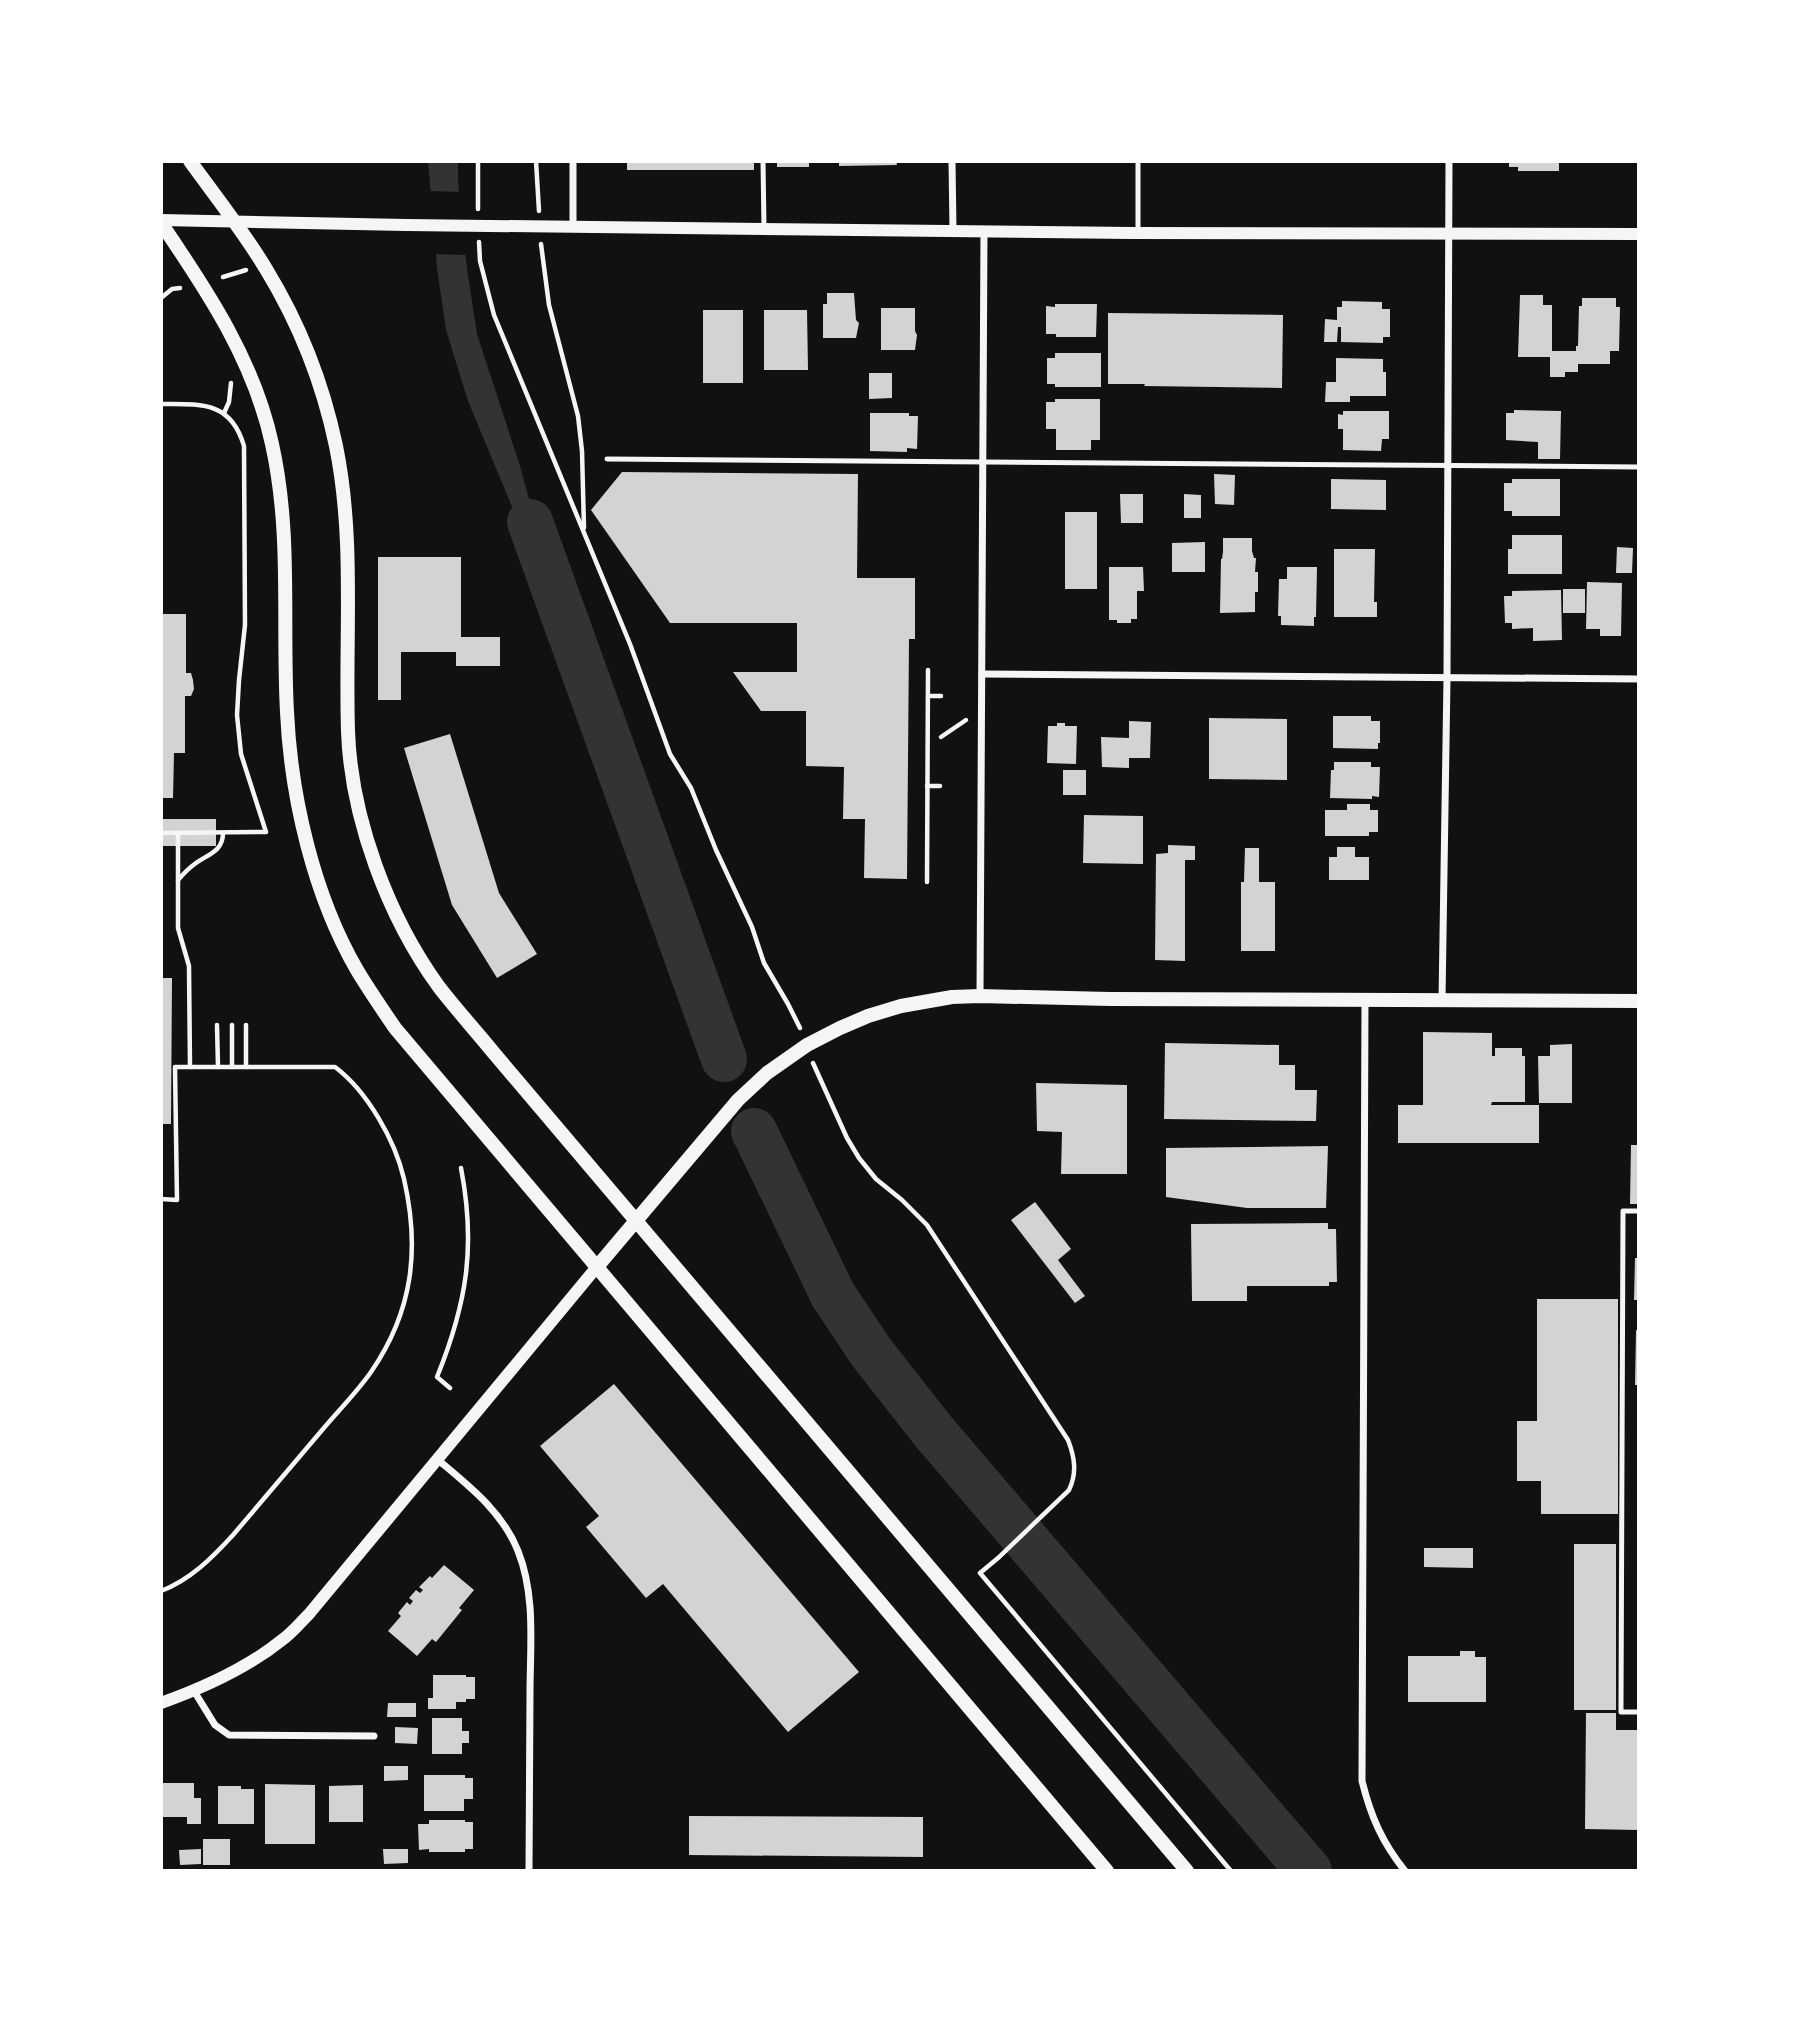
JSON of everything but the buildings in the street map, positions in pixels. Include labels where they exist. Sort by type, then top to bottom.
[{"type":"main road","points":[[190,161],[266,268],[306,346],[325,404],[336,444],[345,510],[348,734],[355,789],[368,843],[387,895],[409,939],[439,985],[1187,1871]]},
{"type":"main road","points":[[161,222],[207,290],[241,353],[264,412],[280,489],[285,541],[287,711],[292,765],[303,828],[333,920],[357,969],[395,1028],[1107,1871]]},
{"type":"main road","points":[[596,1268],[738,1100],[767,1073],[807,1045],[868,1016],[901,1006],[953,997],[980,996],[1639,1001]]},
{"type":"street","points":[[573,161],[573,226]]},
{"type":"street","points":[[953,161],[953,230]]},
{"type":"street","points":[[1442,1000],[1447,679],[1449,161]]},
{"type":"street","points":[[161,222],[1138,233],[1639,234]]},
{"type":"street","points":[[980,996],[984,231]]},
{"type":"street","points":[[982,674],[1639,679]]},
{"type":"street","points":[[1365,1000],[1362,1781],[1370,1813],[1378,1830],[1405,1871]]},
{"type":"street","points":[[161,1703],[258,1658],[284,1639],[317,1605],[596,1268]]},
{"type":"street","points":[[437,1460],[482,1497],[502,1521],[517,1549],[527,1578],[530,1605],[529,1871]]},
{"type":"street","points":[[194,1690],[215,1725],[229,1735],[374,1736]]},
{"type":"lane","points":[[763,161],[764,228]]},
{"type":"lane","points":[[1138,161],[1138,233]]},
{"type":"lane","points":[[607,459],[1639,467]]},
{"type":"lane","points":[[1639,1211],[1623,1211],[1620,1705],[1621,1712],[1639,1712]]},
{"type":"path","points":[[478,161],[479,221]]},
{"type":"path","points":[[537,161],[538,204]]},
{"type":"path","points":[[479,234],[480,261],[494,315],[629,645],[670,754],[691,788],[716,850],[748,917],[764,963],[788,1004],[846,1138],[876,1178],[927,1225],[1068,1440],[1074,1455],[1073,1480],[1069,1490],[980,1573],[1231,1871]]},
{"type":"path","points":[[542,251],[549,305],[578,416],[582,452],[584,533]]},
{"type":"path","points":[[223,276],[250,269]]},
{"type":"path","points":[[161,298],[172,289],[185,287]]},
{"type":"path","points":[[161,404],[209,405],[218,409],[237,430],[245,454],[245,625],[237,715],[241,754],[267,832],[161,833]]},
{"type":"path","points":[[927,881],[928,670]]},
{"type":"path","points":[[928,696],[941,696]]},
{"type":"path","points":[[941,737],[963,722]]},
{"type":"path","points":[[927,786],[940,786]]},
{"type":"path","points":[[178,833],[178,928],[189,966],[190,1067]]},
{"type":"path","points":[[178,881],[187,870],[221,846],[223,833]]},
{"type":"path","points":[[217,1025],[218,1067]]},
{"type":"path","points":[[232,1025],[232,1067]]},
{"type":"path","points":[[246,1025],[246,1067]]},
{"type":"path","points":[[161,1199],[177,1200],[175,1067],[335,1067],[351,1083],[382,1124],[401,1165],[413,1227],[409,1284],[389,1342],[369,1374],[210,1560],[172,1587],[161,1591]]},
{"type":"path","points":[[450,1388],[437,1377],[462,1306],[466,1273],[468,1217],[461,1168]]},
{"type":"shaded area","points":[[428,161],[458,161],[467,269],[477,334],[520,466],[551,579],[515,514],[468,401],[446,330],[437,268]]},
{"type":"pier","points":[[427,191],[463,192],[469,255],[433,254]]},
{"type":"waterway","points":[[530,522],[724,1059]]},
{"type":"waterway","points":[[754,1131],[833,1295],[871,1352],[933,1431],[1309,1871]]}]
